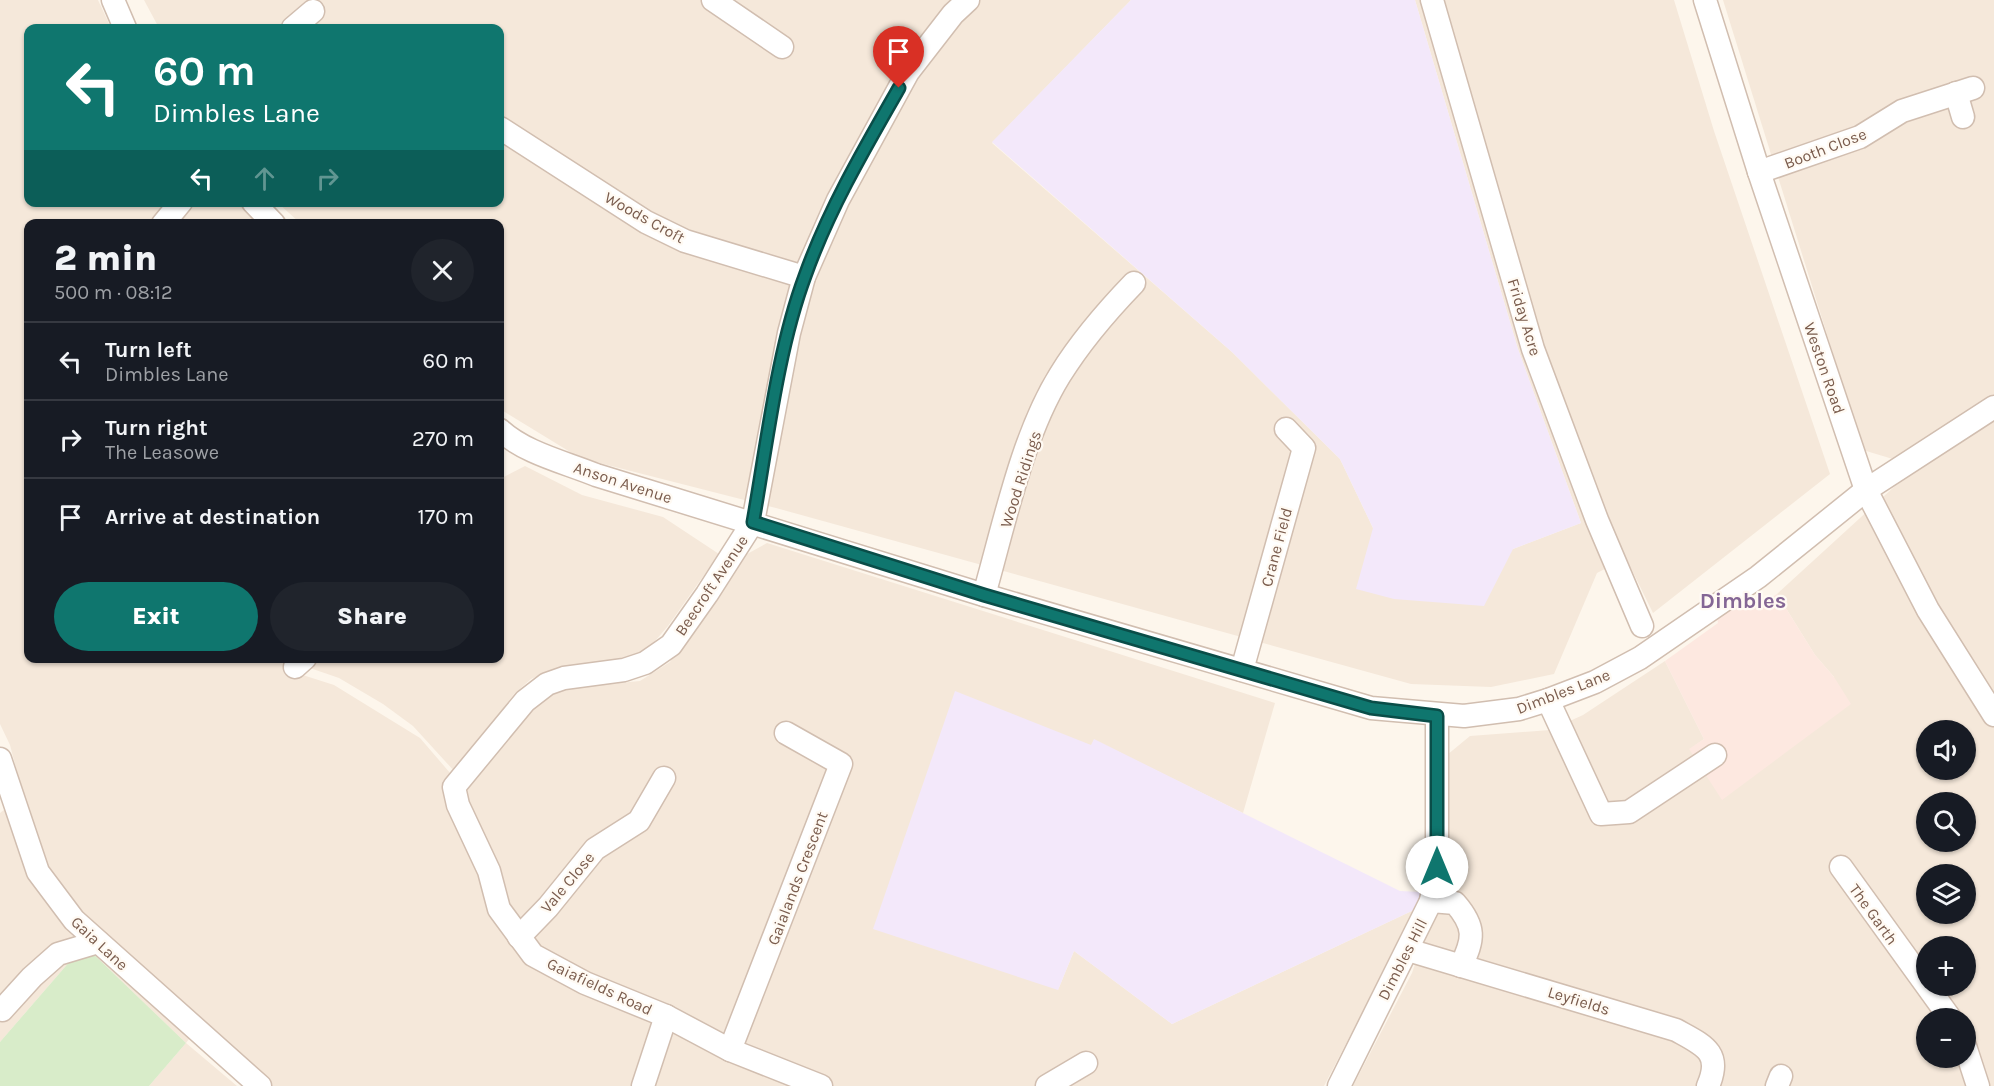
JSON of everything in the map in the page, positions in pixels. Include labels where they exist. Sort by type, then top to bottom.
[{"type":"street","points":[[114,0],[123,24]]},
{"type":"street","points":[[753,522],[778,385],[804,277],[838,200],[908,72],[953,14],[968,0]]},
{"type":"street","name":"Friday Acre","points":[[1432,0],[1533,349],[1597,520],[1642,626],[1661,644]]},
{"type":"street","name":"Weston Road","points":[[1705,0],[1759,172],[1866,490],[1928,610],[1994,715]]},
{"type":"street","points":[[706,2],[782,47]]},
{"type":"street","points":[[298,24],[313,11]]},
{"type":"street","name":"Booth Close","points":[[1759,172],[1860,137],[1902,111],[1964,91],[1963,117]]},
{"type":"street","name":"Woods Croft","points":[[504,131],[646,222],[685,241],[804,277]]},
{"type":"street","points":[[167,219],[177,207]]},
{"type":"street","points":[[258,207],[269,219]]},
{"type":"street","name":"Wood Ridings","points":[[984,595],[1028,444],[1059,377],[1096,324],[1134,283]]},
{"type":"street","name":"Dimbles Lane","points":[[753,522],[984,595],[1371,708],[1437,716],[1492,714],[1548,700],[1595,682],[1640,658],[1758,577],[1866,490],[1994,407]]},
{"type":"street","name":"Crane Field","points":[[1242,670],[1304,448],[1286,429]]},
{"type":"street","name":"Anson Avenue","points":[[504,440],[596,475],[753,522]]},
{"type":"street","name":"Beecroft Avenue","points":[[458,805],[454,788],[525,700],[547,684],[564,678],[624,670],[645,663],[671,645],[753,522]]},
{"type":"street","name":"Friday Acre","points":[[1640,658],[1642,626]]},
{"type":"street","points":[[1548,700],[1601,814],[1629,812],[1715,755]]},
{"type":"street","name":"Dimbles Hill","points":[[1339,1086],[1431,901],[1437,867],[1437,716]]},
{"type":"street","name":"Gaialands Crescent","points":[[730,1050],[841,764],[786,733]]},
{"type":"street","name":"Gaia Lane","points":[[0,759],[38,872],[74,920],[260,1086]]},
{"type":"street","name":"Vale Close","points":[[519,937],[548,907],[595,849],[639,821],[664,775]]},
{"type":"street","name":"Gaiafields Road","points":[[458,805],[489,871],[499,909],[533,955],[585,983],[666,1016],[730,1050],[821,1086]]},
{"type":"street","name":"The Garth","points":[[1841,867],[1943,1008]]},
{"type":"street","points":[[1431,901],[1455,903],[1466,916],[1472,942],[1461,966]]},
{"type":"street","points":[[2,1010],[32,977],[58,954],[98,942]]},
{"type":"street","name":"Leyfields","points":[[1408,950],[1676,1029],[1700,1043],[1712,1055],[1714,1071],[1708,1086]]},
{"type":"street","points":[[643,1086],[666,1016]]},
{"type":"street","points":[[1047,1086],[1086,1063]]},
{"type":"street","points":[[1972,1068],[1978,1086]]},
{"type":"shaded area","points":[[0,0],[98,0],[109,24],[24,24],[24,207],[245,207],[257,219],[24,219],[24,663],[295,663],[287,670],[334,685],[420,738],[463,788],[545,690],[640,681],[670,662],[738,559],[767,543],[1275,703],[1243,813],[1094,740],[1058,990],[1074,951],[1172,1024],[1416,909],[1324,1086],[270,1086],[201,1023],[186,1043],[84,945],[0,1042],[0,813],[23,795],[10,745],[0,724]]},
{"type":"shaded area","points":[[144,0],[1131,0],[992,143],[1232,352],[1340,459],[1373,528],[1513,549],[1581,523],[1518,349],[1415,0],[1674,0],[1714,131],[1830,474],[1653,613],[1626,558],[1597,573],[1554,674],[1491,687],[1411,684],[776,508],[580,458],[504,411],[504,219],[296,219],[282,207],[504,207],[504,24],[157,24]]},
{"type":"shaded area","points":[[1131,0],[1415,0],[1518,349],[1581,523],[1513,549],[1484,606],[1394,599],[1356,589],[1373,528],[1340,459],[1232,352],[992,142]]},
{"type":"shaded area","points":[[1723,0],[1994,0],[1994,396],[1896,460],[1863,450]]},
{"type":"shaded area","points":[[1994,420],[1994,1086],[1353,1086],[1412,973],[1443,882],[1447,755],[1470,736],[1550,730],[1583,715],[1665,661],[1704,739],[1690,749],[1834,677],[1815,655],[1777,594],[1895,486]]},
{"type":"shaded area","points":[[525,466],[582,495],[663,517],[719,554],[668,626],[642,656],[544,673],[531,679],[514,694],[455,772],[413,726],[383,704],[339,678],[307,667],[311,663],[504,663],[504,477]]},
{"type":"shaded area","points":[[1777,594],[1815,655],[1834,677],[1851,704],[1722,800],[1689,749],[1704,739],[1665,661],[1718,623],[1717,617],[1745,596],[1763,603]]},
{"type":"shaded area","points":[[955,691],[1091,745],[1094,739],[1400,891],[1421,892],[1416,909],[1172,1024],[1074,951],[1058,990],[873,929]]},
{"type":"shaded area","points":[[186,1043],[237,1086],[149,1086]]},
{"type":"green space","points":[[84,945],[186,1043],[149,1086],[0,1086],[0,1042]]},
{"type":"district","name":"Dimbles","points":[[1743,600]]},
{"type":"route","points":[[899,88],[838,200],[804,277],[789,333],[753,522],[984,595],[1371,708],[1437,716],[1437,867]]}]
